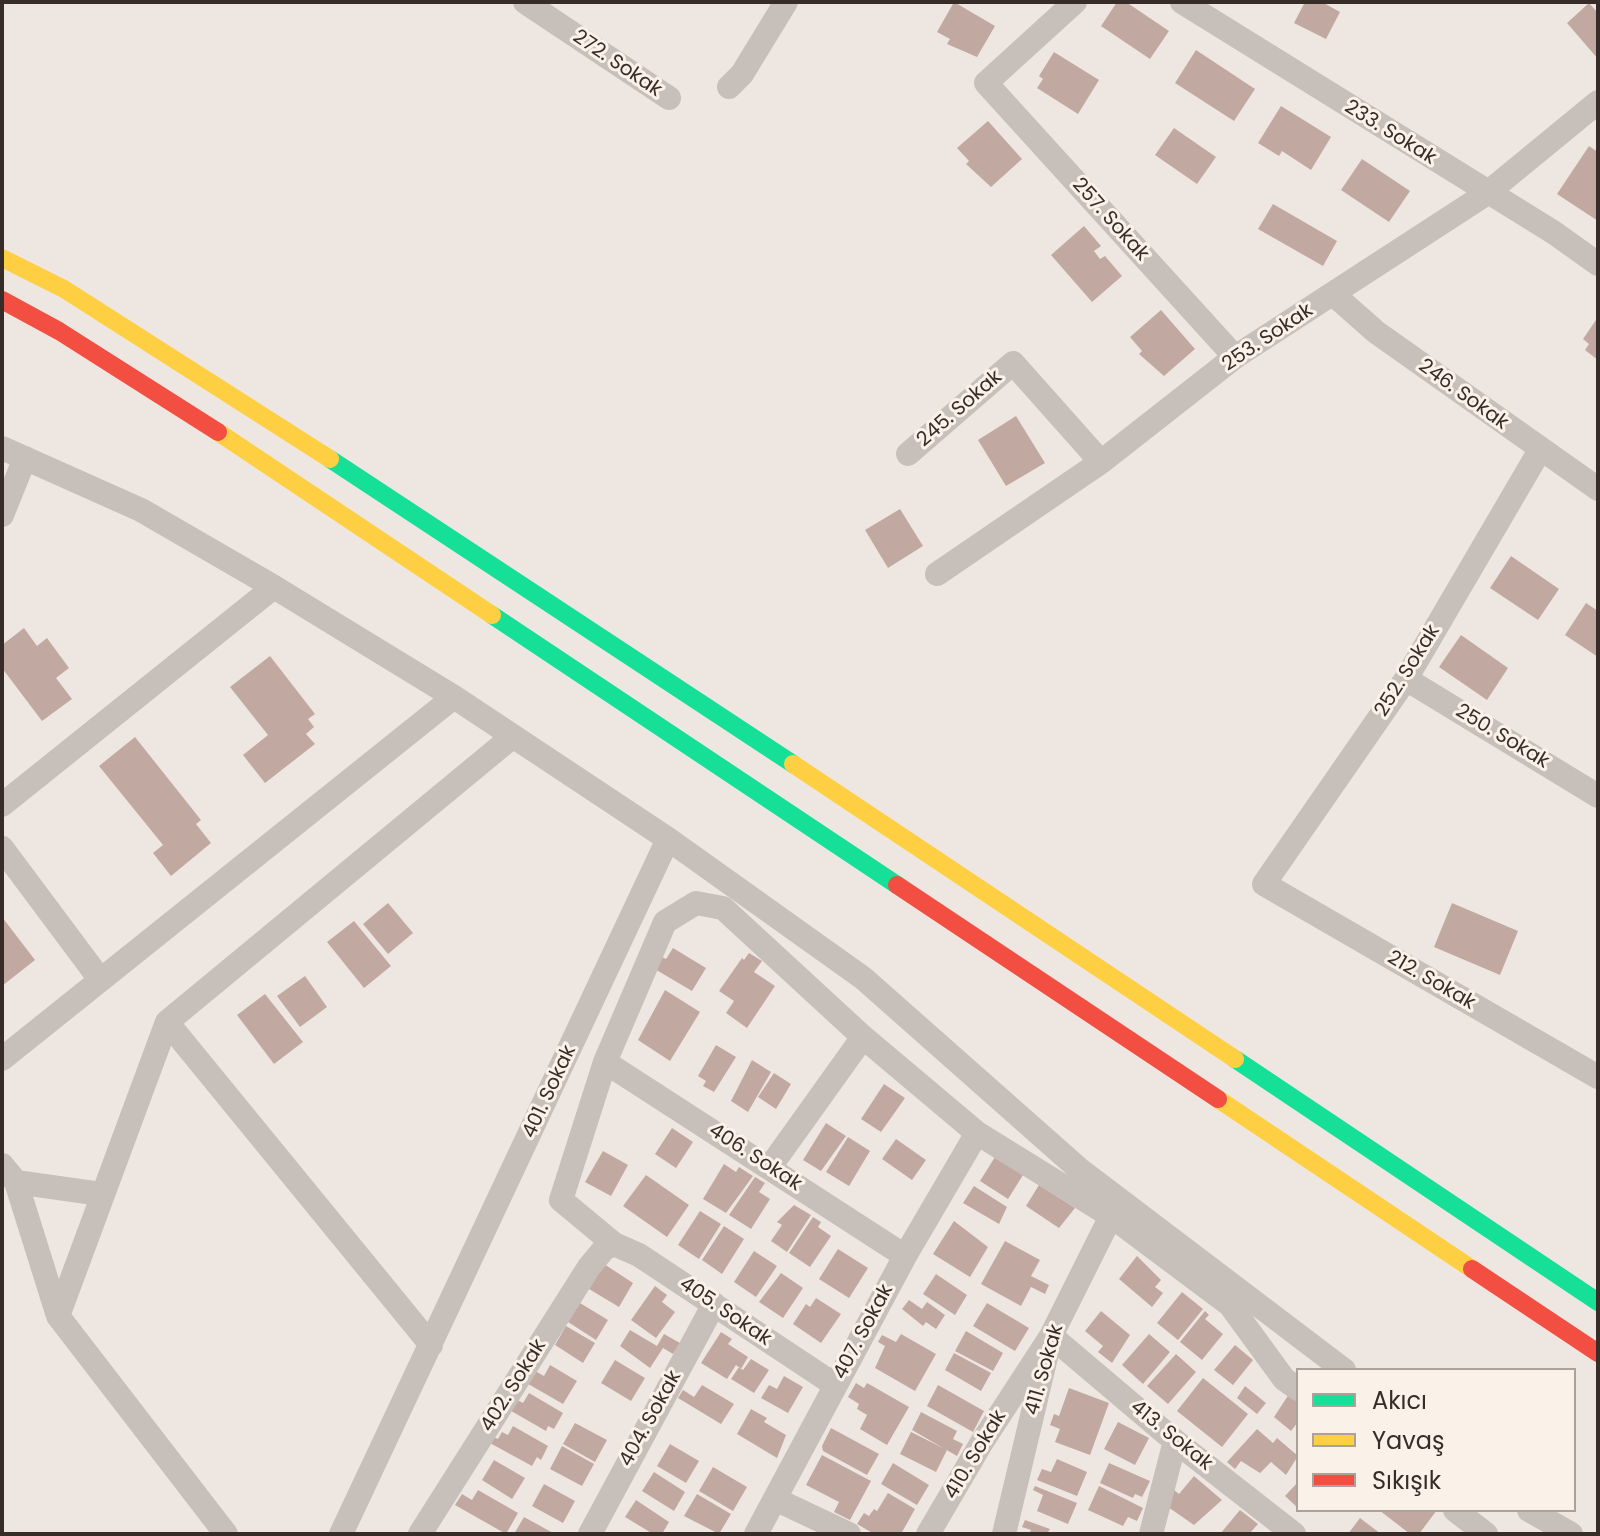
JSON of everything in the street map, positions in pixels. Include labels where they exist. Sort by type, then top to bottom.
[{"type":"highway","points":[[2,258],[64,289],[202,375],[763,744],[1598,1302]]},
{"type":"highway","points":[[2,300],[59,331],[184,409],[1598,1353]]},
{"type":"highway","points":[[36,340],[184,409]]},
{"type":"street","name":"272. Sokak","points":[[525,2],[669,98]]},
{"type":"street","points":[[729,87],[742,74],[786,2]]},
{"type":"street","name":"257. Sokak","points":[[1075,2],[986,83],[1235,357]]},
{"type":"street","name":"233. Sokak","points":[[1182,2],[1486,194],[1553,232],[1598,264]]},
{"type":"street","name":"253. Sokak","points":[[937,574],[1101,462],[1235,357],[1486,194],[1598,102]]},
{"type":"street","name":"246. Sokak","points":[[1333,294],[1376,332],[1598,489]]},
{"type":"street","name":"245. Sokak","points":[[908,454],[1013,363],[1101,462]]},
{"type":"street","points":[[2,448],[141,510],[274,587],[454,697],[668,839],[863,978],[1079,1169],[1341,1368]]},
{"type":"street","name":"252. Sokak","points":[[1264,884],[1406,679],[1540,450]]},
{"type":"street","points":[[2,515],[25,458]]},
{"type":"street","points":[[2,805],[274,587]]},
{"type":"street","name":"250. Sokak","points":[[1406,679],[1598,796]]},
{"type":"street","points":[[2,1059],[99,978],[454,697]]},
{"type":"street","points":[[58,1316],[167,1022],[512,737]]},
{"type":"street","name":"401. Sokak","points":[[341,1534],[668,839]]},
{"type":"street","points":[[2,848],[99,978]]},
{"type":"street","name":"212. Sokak","points":[[1264,884],[1598,1077]]},
{"type":"street","points":[[605,1062],[665,922],[696,903],[723,908],[863,1037],[977,1133],[1111,1216],[1230,1305],[1284,1379],[1296,1388]]},
{"type":"street","points":[[167,1022],[431,1345]]},
{"type":"street","points":[[770,1167],[863,1037]]},
{"type":"street","name":"406. Sokak","points":[[605,1062],[905,1256]]},
{"type":"street","name":"405. Sokak","points":[[605,1062],[561,1200],[614,1244],[626,1247],[835,1385]]},
{"type":"street","name":"407. Sokak","points":[[756,1534],[905,1256],[977,1133]]},
{"type":"street","points":[[9,1173],[101,1194]]},
{"type":"street","points":[[9,1173],[58,1316],[226,1534]]},
{"type":"street","name":"411. Sokak","points":[[1004,1534],[1051,1336],[1111,1216]]},
{"type":"street","name":"402. Sokak","points":[[420,1534],[596,1256],[614,1244]]},
{"type":"street","name":"404. Sokak","points":[[590,1534],[714,1304]]},
{"type":"street","name":"413. Sokak","points":[[1051,1336],[1175,1441],[1294,1534]]},
{"type":"street","name":"410. Sokak","points":[[928,1534],[982,1442],[1051,1336]]},
{"type":"street","points":[[1151,1534],[1175,1441]]},
{"type":"street","points":[[775,1499],[849,1534]]},
{"type":"street","points":[[1458,1512],[1486,1534]]},
{"type":"street","points":[[1532,1512],[1571,1534]]},
{"type":"building","points":[[954,2],[995,26],[977,57],[947,44],[950,39],[937,32]]},
{"type":"building","points":[[1117,2],[1126,2],[1169,31],[1150,59],[1101,26]]},
{"type":"building","points":[[1305,2],[1322,2],[1340,12],[1326,39],[1294,23]]},
{"type":"building","points":[[1589,3],[1598,13],[1598,59],[1567,23]]},
{"type":"building","points":[[1196,50],[1255,89],[1234,121],[1175,83]]},
{"type":"building","points":[[1054,52],[1099,80],[1078,114],[1037,88],[1043,79],[1039,76]]},
{"type":"building","points":[[1281,106],[1331,137],[1311,170],[1282,151],[1279,156],[1258,143]]},
{"type":"building","points":[[988,121],[1022,159],[991,187],[966,164],[969,161],[957,148]]},
{"type":"building","points":[[1174,128],[1216,157],[1197,184],[1155,155]]},
{"type":"building","points":[[1589,146],[1598,152],[1598,221],[1557,194]]},
{"type":"building","points":[[1362,159],[1410,191],[1389,222],[1341,190]]},
{"type":"building","points":[[1273,204],[1337,241],[1323,266],[1258,229]]},
{"type":"building","points":[[1084,226],[1101,246],[1094,251],[1100,259],[1105,256],[1122,276],[1092,302],[1051,255]]},
{"type":"building","points":[[1161,310],[1195,349],[1164,376],[1139,354],[1142,351],[1130,337]]},
{"type":"building","points":[[1598,317],[1598,360],[1585,350],[1589,344],[1583,339]]},
{"type":"building","points":[[1016,416],[1045,463],[1006,486],[978,440]]},
{"type":"building","points":[[900,509],[923,546],[888,568],[865,530]]},
{"type":"building","points":[[1511,556],[1559,589],[1538,620],[1490,588]]},
{"type":"building","points":[[1586,603],[1598,611],[1598,657],[1565,635]]},
{"type":"building","points":[[24,628],[37,646],[47,638],[69,668],[56,678],[72,699],[42,721],[2,668],[2,645]]},
{"type":"building","points":[[1461,635],[1508,668],[1487,700],[1439,667]]},
{"type":"building","points":[[270,656],[315,714],[308,719],[314,727],[306,734],[315,744],[265,783],[243,755],[268,735],[230,687]]},
{"type":"building","points":[[135,737],[201,820],[196,824],[211,843],[171,876],[153,853],[163,845],[99,766]]},
{"type":"building","points":[[388,903],[413,933],[388,954],[363,924]]},
{"type":"building","points":[[1452,903],[1518,931],[1500,975],[1434,947]]},
{"type":"building","points":[[2,917],[35,960],[2,986]]},
{"type":"building","points":[[354,921],[391,966],[364,988],[327,942]]},
{"type":"building","points":[[673,948],[706,968],[692,991],[653,968],[660,956],[666,959]]},
{"type":"building","points":[[749,953],[762,961],[754,972],[775,986],[747,1028],[726,1013],[734,1001],[719,991]]},
{"type":"building","points":[[305,976],[327,1007],[300,1027],[277,996]]},
{"type":"building","points":[[665,990],[700,1012],[670,1061],[638,1040]]},
{"type":"building","points":[[265,994],[303,1042],[274,1064],[237,1015]]},
{"type":"building","points":[[716,1045],[736,1057],[714,1092],[703,1086],[706,1081],[698,1076]]},
{"type":"building","points":[[752,1060],[771,1072],[748,1112],[731,1101]]},
{"type":"building","points":[[774,1073],[791,1084],[776,1109],[758,1097]]},
{"type":"building","points":[[884,1084],[905,1098],[881,1132],[861,1119]]},
{"type":"building","points":[[826,1123],[846,1136],[821,1171],[803,1160]]},
{"type":"building","points":[[672,1128],[693,1142],[676,1168],[655,1154]]},
{"type":"building","points":[[848,1137],[870,1151],[849,1186],[826,1172]]},
{"type":"building","points":[[896,1139],[926,1160],[912,1180],[882,1159]]},
{"type":"building","points":[[603,1151],[628,1165],[611,1196],[585,1182]]},
{"type":"building","points":[[995,1157],[1023,1175],[1008,1199],[980,1181]]},
{"type":"building","points":[[724,1164],[736,1172],[739,1167],[753,1176],[726,1213],[703,1199]]},
{"type":"building","points":[[646,1175],[689,1205],[667,1237],[623,1206]]},
{"type":"building","points":[[755,1177],[765,1183],[759,1192],[770,1199],[751,1229],[729,1215]]},
{"type":"building","points":[[1039,1185],[1075,1208],[1059,1228],[1026,1206]]},
{"type":"building","points":[[974,1186],[1007,1207],[999,1224],[963,1203]]},
{"type":"building","points":[[794,1205],[811,1215],[787,1252],[771,1241],[782,1225],[777,1222]]},
{"type":"building","points":[[700,1211],[721,1224],[699,1259],[678,1245]]},
{"type":"building","points":[[813,1217],[821,1222],[818,1227],[831,1236],[810,1267],[789,1253]]},
{"type":"building","points":[[954,1221],[988,1247],[970,1277],[933,1254]]},
{"type":"building","points":[[724,1226],[744,1239],[722,1274],[702,1260]]},
{"type":"building","points":[[1005,1241],[1040,1260],[1031,1276],[1049,1285],[1045,1294],[1031,1287],[1021,1306],[981,1284]]},
{"type":"building","points":[[838,1249],[868,1268],[849,1298],[819,1279]]},
{"type":"building","points":[[754,1251],[777,1266],[756,1297],[734,1282]]},
{"type":"building","points":[[1137,1256],[1161,1280],[1155,1287],[1163,1293],[1152,1307],[1119,1279]]},
{"type":"building","points":[[604,1264],[633,1283],[619,1307],[589,1289]]},
{"type":"building","points":[[781,1273],[803,1288],[783,1318],[759,1302]]},
{"type":"building","points":[[936,1274],[967,1295],[955,1315],[923,1294]]},
{"type":"building","points":[[655,1286],[667,1295],[662,1302],[675,1312],[656,1338],[631,1320]]},
{"type":"building","points":[[1182,1292],[1203,1309],[1178,1340],[1157,1323]]},
{"type":"building","points":[[816,1298],[841,1314],[821,1343],[793,1324],[806,1304],[810,1307]]},
{"type":"building","points":[[909,1300],[922,1309],[927,1302],[945,1315],[936,1329],[926,1322],[923,1326],[902,1309]]},
{"type":"building","points":[[580,1303],[608,1320],[596,1340],[568,1322]]},
{"type":"building","points":[[987,1303],[1029,1328],[1015,1351],[973,1326]]},
{"type":"building","points":[[1101,1311],[1130,1335],[1112,1363],[1098,1352],[1103,1346],[1085,1331]]},
{"type":"building","points":[[1205,1311],[1209,1315],[1205,1319],[1223,1334],[1202,1360],[1180,1342]]},
{"type":"building","points":[[566,1326],[595,1343],[583,1363],[555,1345]]},
{"type":"building","points":[[630,1330],[657,1346],[664,1334],[680,1343],[673,1354],[663,1348],[650,1368],[620,1346]]},
{"type":"building","points":[[966,1331],[1003,1353],[993,1371],[955,1351]]},
{"type":"building","points":[[721,1332],[732,1339],[728,1344],[748,1357],[741,1369],[736,1365],[727,1379],[701,1363]]},
{"type":"building","points":[[901,1334],[936,1354],[915,1391],[875,1368],[885,1346],[878,1342],[882,1335],[896,1342]]},
{"type":"building","points":[[1149,1334],[1170,1352],[1143,1384],[1122,1365]]},
{"type":"building","points":[[1235,1345],[1253,1360],[1233,1385],[1214,1370]]},
{"type":"building","points":[[954,1353],[991,1373],[981,1391],[945,1370]]},
{"type":"building","points":[[1176,1354],[1196,1372],[1168,1404],[1147,1386]]},
{"type":"building","points":[[751,1359],[769,1370],[754,1393],[731,1379],[739,1367],[743,1370]]},
{"type":"building","points":[[615,1360],[645,1378],[631,1401],[601,1383]]},
{"type":"building","points":[[550,1365],[577,1381],[563,1404],[523,1381],[530,1368],[544,1376]]},
{"type":"building","points":[[784,1376],[803,1387],[788,1413],[761,1398],[769,1385],[777,1389]]},
{"type":"building","points":[[1203,1378],[1248,1414],[1222,1447],[1177,1411]]},
{"type":"building","points":[[856,1383],[864,1388],[867,1383],[909,1407],[887,1445],[860,1429],[867,1415],[857,1409],[859,1404],[848,1397]]},
{"type":"building","points":[[702,1385],[734,1404],[721,1424],[678,1398],[683,1390],[694,1397]]},
{"type":"building","points":[[938,1385],[984,1411],[973,1432],[927,1406]]},
{"type":"building","points":[[1245,1386],[1266,1403],[1257,1414],[1237,1398]]},
{"type":"building","points":[[1069,1388],[1109,1403],[1090,1455],[1055,1442],[1060,1429],[1050,1425],[1054,1414],[1059,1416]]},
{"type":"building","points":[[1293,1388],[1296,1391],[1296,1425],[1291,1431],[1274,1417]]},
{"type":"building","points":[[529,1393],[563,1413],[554,1429],[548,1426],[546,1431],[506,1408],[512,1397],[523,1403]]},
{"type":"building","points":[[751,1409],[767,1418],[764,1422],[786,1435],[777,1458],[737,1434]]},
{"type":"building","points":[[921,1412],[957,1431],[953,1439],[963,1444],[957,1456],[912,1430]]},
{"type":"building","points":[[1118,1422],[1149,1438],[1135,1465],[1104,1449]]},
{"type":"building","points":[[575,1423],[607,1440],[595,1462],[563,1444]]},
{"type":"building","points":[[513,1426],[548,1446],[541,1460],[537,1457],[532,1466],[488,1442],[491,1436],[498,1439],[502,1432],[508,1435]]},
{"type":"building","points":[[831,1428],[879,1454],[867,1475],[823,1451],[822,1446]]},
{"type":"building","points":[[1257,1429],[1273,1443],[1277,1438],[1296,1454],[1286,1475],[1271,1462],[1260,1473],[1241,1461],[1235,1469],[1227,1462]]},
{"type":"building","points":[[911,1432],[947,1450],[936,1472],[900,1454]]},
{"type":"building","points":[[670,1444],[699,1461],[686,1483],[657,1466]]},
{"type":"building","points":[[562,1446],[594,1464],[582,1486],[550,1469]]},
{"type":"building","points":[[822,1455],[871,1481],[850,1520],[834,1512],[839,1502],[806,1485]]},
{"type":"building","points":[[1057,1459],[1087,1472],[1077,1496],[1037,1480],[1042,1469],[1051,1472]]},
{"type":"building","points":[[494,1460],[525,1478],[512,1499],[482,1480]]},
{"type":"building","points":[[893,1463],[929,1485],[917,1505],[881,1484]]},
{"type":"building","points":[[1109,1463],[1150,1481],[1142,1497],[1135,1494],[1133,1498],[1100,1483]]},
{"type":"building","points":[[713,1467],[747,1487],[733,1511],[699,1491]]},
{"type":"building","points":[[654,1472],[685,1492],[674,1511],[642,1491]]},
{"type":"building","points":[[1194,1476],[1222,1500],[1194,1525],[1168,1507],[1174,1490],[1179,1494]]},
{"type":"building","points":[[544,1484],[575,1501],[563,1523],[532,1506]]},
{"type":"building","points":[[1296,1484],[1296,1506],[1285,1496]]},
{"type":"building","points":[[1035,1486],[1077,1503],[1068,1524],[1037,1511],[1043,1495],[1033,1490]]},
{"type":"building","points":[[1099,1486],[1143,1508],[1137,1521],[1128,1517],[1123,1526],[1088,1510]]},
{"type":"building","points":[[478,1490],[518,1513],[506,1534],[455,1505],[462,1494],[472,1500]]},
{"type":"building","points":[[888,1493],[915,1509],[901,1534],[874,1534],[857,1524],[864,1513],[869,1516],[874,1509],[877,1511]]},
{"type":"building","points":[[697,1494],[731,1514],[719,1534],[684,1516]]},
{"type":"building","points":[[636,1500],[669,1522],[662,1534],[653,1534],[625,1517]]},
{"type":"building","points":[[1240,1510],[1258,1524],[1249,1534],[1220,1534]]},
{"type":"building","points":[[1382,1512],[1436,1512],[1419,1534],[1410,1534]]},
{"type":"building","points":[[524,1517],[555,1534],[514,1534]]},
{"type":"building","points":[[1360,1518],[1381,1534],[1348,1534]]},
{"type":"building","points":[[1025,1520],[1050,1529],[1047,1534],[1029,1534],[1031,1530],[1022,1527]]},
{"type":"traffic: fast","points":[[330,459],[793,764]]},
{"type":"traffic: fast","points":[[492,615],[897,885]]},
{"type":"traffic: fast","points":[[1235,1059],[1598,1302]]},
{"type":"traffic: slow","points":[[2,258],[64,289],[330,459]]},
{"type":"traffic: slow","points":[[218,432],[492,615]]},
{"type":"traffic: slow","points":[[793,764],[1235,1059]]},
{"type":"traffic: slow","points":[[1218,1099],[1472,1269]]},
{"type":"traffic: jam","points":[[2,300],[59,331],[218,432]]},
{"type":"traffic: jam","points":[[897,885],[1218,1099]]},
{"type":"traffic: jam","points":[[1472,1269],[1598,1353]]}]
